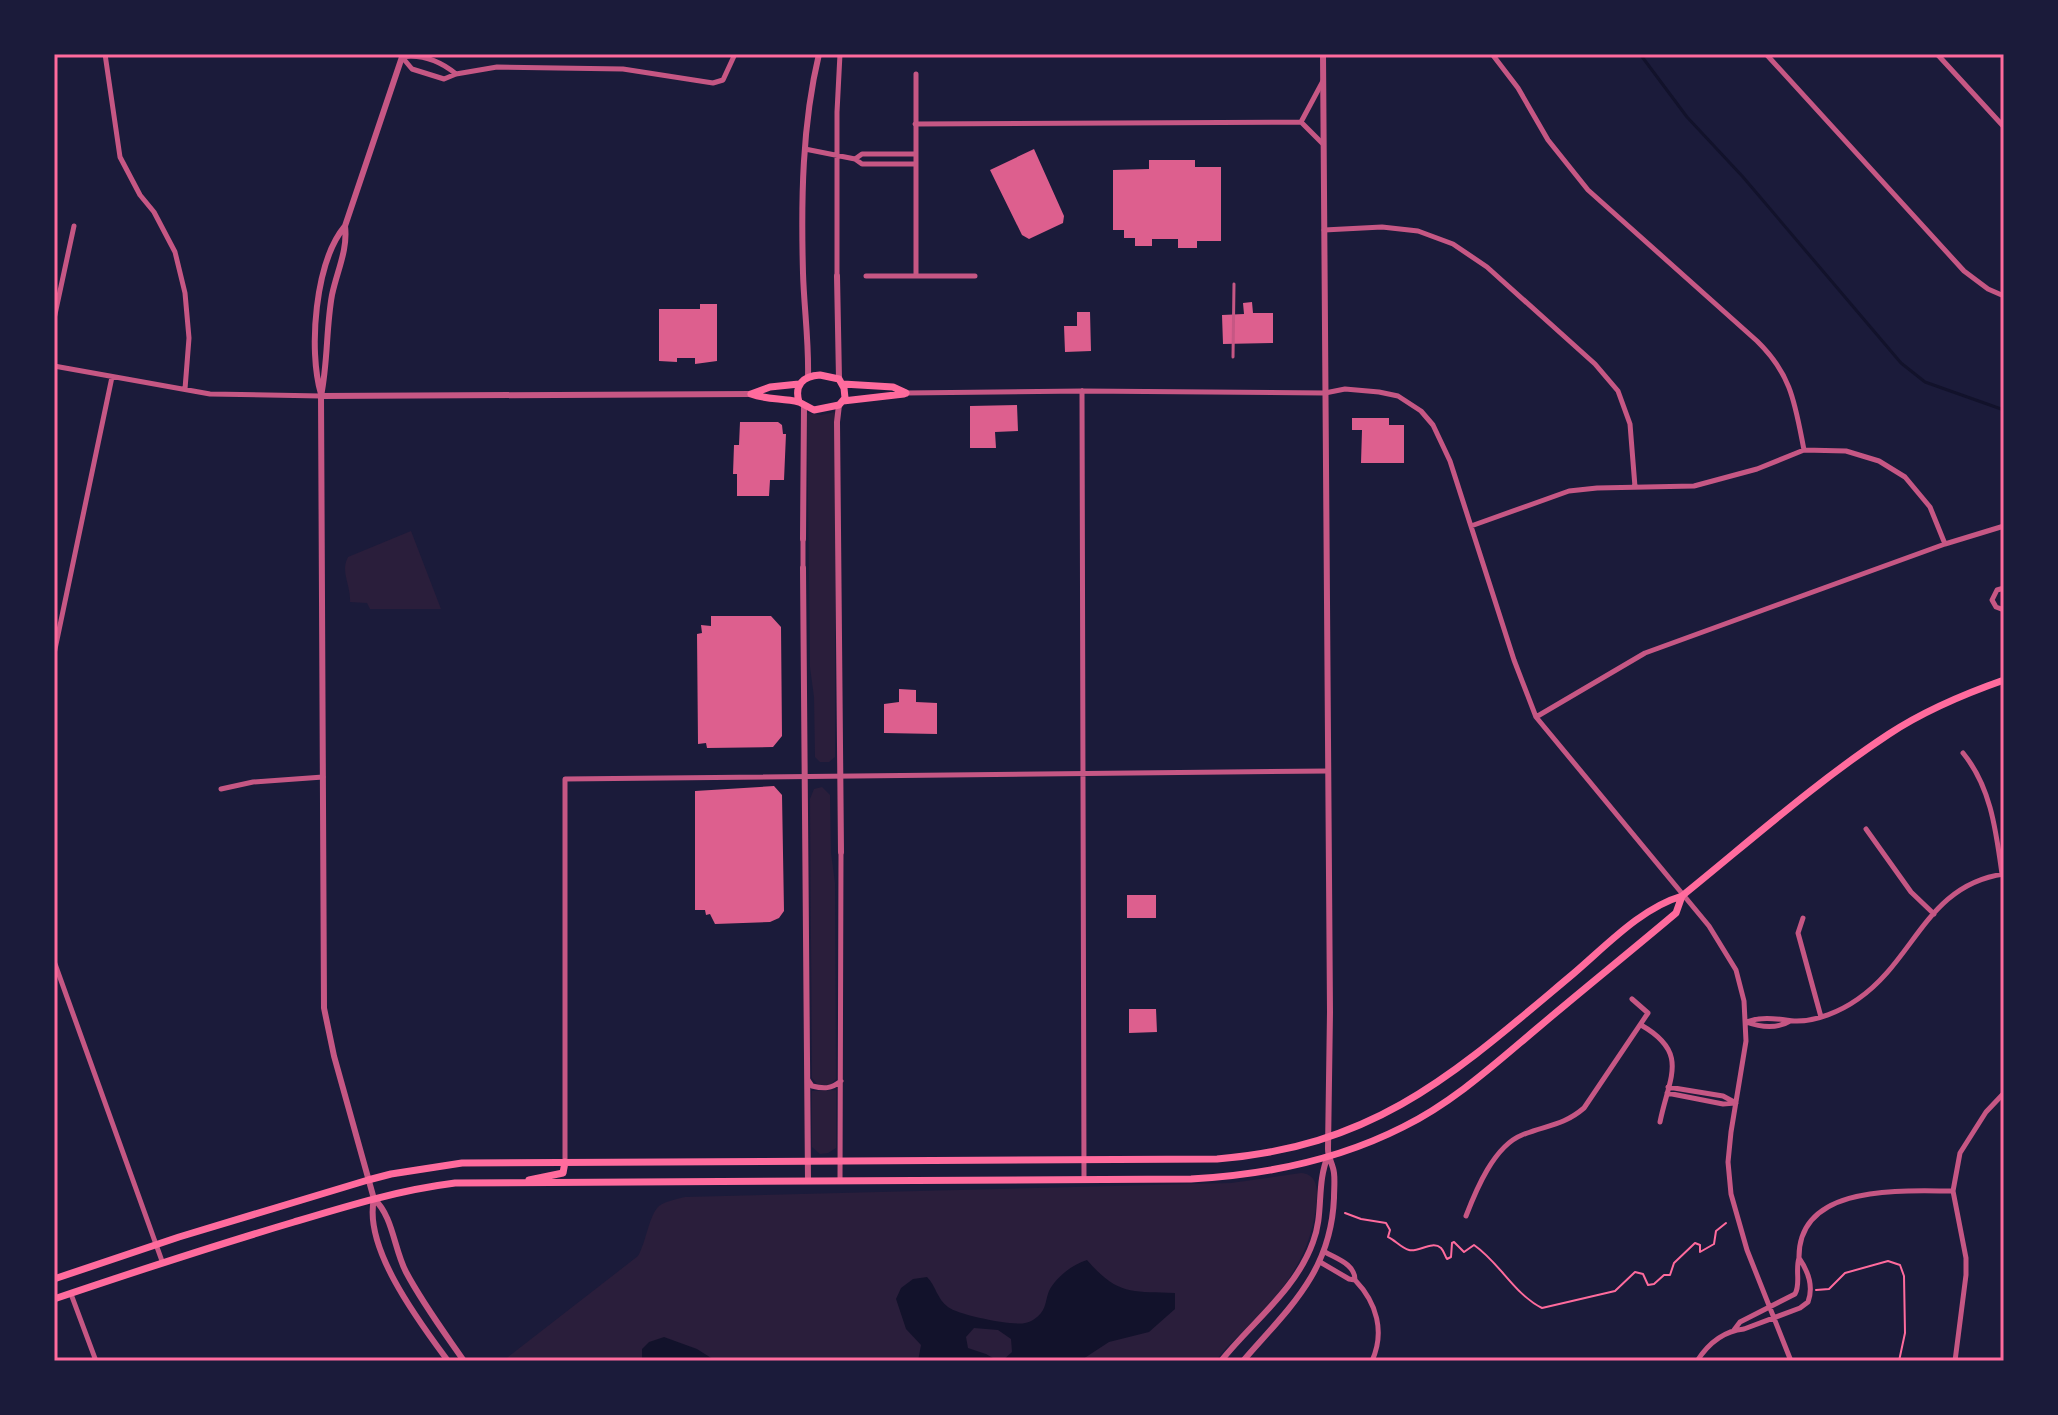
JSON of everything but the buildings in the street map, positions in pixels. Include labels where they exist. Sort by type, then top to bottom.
[{"type":"main road","points":[[802,404],[797,394],[800,384],[808,377],[820,375],[841,381],[893,387],[906,393]]},
{"type":"main road","points":[[841,381],[845,392],[841,403]]},
{"type":"main road","points":[[751,394],[770,387],[800,384]]},
{"type":"main road","points":[[751,394],[765,399],[784,398],[823,410],[841,403],[906,393]]},
{"type":"main road","points":[[54,1279],[156,1244],[368,1180],[462,1163],[1233,1158],[1328,1138],[1376,1119],[1422,1094],[1458,1069],[1663,901],[1682,896],[1841,768],[1888,735],[1971,692],[2004,680]]},
{"type":"main road","points":[[54,1299],[162,1261],[374,1199],[455,1183],[1232,1177],[1285,1169],[1371,1142],[1403,1127],[1459,1092],[1676,913],[1682,896]]},
{"type":"main road","points":[[523,1181],[545,1174],[563,1173],[565,1162]]},
{"type":"street","points":[[105,54],[120,157],[175,252],[185,293],[189,338],[185,389]]},
{"type":"street","points":[[402,55],[412,69],[444,79],[497,67],[623,69],[719,82],[725,77],[735,54]]},
{"type":"street","points":[[808,377],[803,276],[805,149],[819,54]]},
{"type":"street","points":[[840,54],[837,276],[841,381]]},
{"type":"street","points":[[1221,1361],[1280,1296],[1306,1259],[1319,1220],[1321,1173],[1328,1153],[1330,1012],[1323,54]]},
{"type":"street","points":[[1492,54],[1518,88],[1548,140],[1588,190],[1778,363],[1793,392],[1804,450]]},
{"type":"street","points":[[1766,54],[1964,271],[1988,289],[2004,296]]},
{"type":"street","points":[[1937,54],[2004,127]]},
{"type":"street","points":[[321,396],[315,373],[318,309],[330,252],[335,238],[345,226],[402,55]]},
{"type":"street","points":[[402,55],[418,55],[444,65],[456,74]]},
{"type":"street","points":[[916,74],[916,276]]},
{"type":"street","points":[[1301,122],[1323,81]]},
{"type":"street","points":[[915,124],[1301,122],[1323,144]]},
{"type":"street","points":[[805,149],[855,159],[862,164],[915,164]]},
{"type":"street","points":[[855,159],[862,154],[915,154]]},
{"type":"street","points":[[882,164],[883,154]]},
{"type":"street","points":[[54,319],[74,226]]},
{"type":"street","points":[[345,226],[347,241],[332,294],[321,396],[324,1008],[334,1056],[374,1199],[371,1212],[389,1270],[448,1361]]},
{"type":"street","points":[[1324,230],[1382,227],[1418,231],[1453,244],[1487,267],[1595,364],[1618,391],[1630,424],[1635,487]]},
{"type":"street","points":[[866,276],[975,276]]},
{"type":"street","points":[[54,366],[235,396],[751,394]]},
{"type":"street","points":[[54,654],[112,377]]},
{"type":"street","points":[[906,393],[1325,393],[1345,389],[1398,396],[1421,411],[1441,438],[1514,660],[1536,717],[1722,945],[1736,970],[1746,1022],[1728,1162],[1731,1194],[1747,1250],[1791,1361]]},
{"type":"street","points":[[1082,391],[1084,1179]]},
{"type":"street","points":[[840,1181],[837,422],[841,403]]},
{"type":"street","points":[[802,404],[808,1181]]},
{"type":"street","points":[[1471,526],[1569,491],[1694,486],[1757,469],[1804,450],[1846,451],[1879,461],[1905,477],[1930,507],[1945,544]]},
{"type":"street","points":[[1536,717],[1645,653],[1945,544],[2004,526]]},
{"type":"street","points":[[2004,588],[1997,590],[1992,600],[1996,607],[2004,610]]},
{"type":"street","points":[[1746,1022],[1759,1027],[1783,1025],[1821,1017],[1860,998],[1887,972],[1934,914],[1960,888],[1981,878],[2003,874],[1987,794],[1976,768],[1963,753]]},
{"type":"street","points":[[565,1162],[565,779],[1328,771]]},
{"type":"street","points":[[221,789],[264,780],[324,777]]},
{"type":"street","points":[[1866,829],[1911,892],[1934,914]]},
{"type":"street","points":[[1803,918],[1798,933],[1821,1017]]},
{"type":"street","points":[[54,961],[162,1261]]},
{"type":"street","points":[[1466,1216],[1478,1183],[1507,1144],[1519,1136],[1558,1126],[1584,1108],[1648,1013],[1632,999]]},
{"type":"street","points":[[1641,1025],[1662,1038],[1672,1056],[1660,1122]]},
{"type":"street","points":[[806,1076],[812,1086],[821,1088],[830,1088],[841,1080]]},
{"type":"street","points":[[1668,1090],[1723,1096],[1736,1103]]},
{"type":"street","points":[[1955,1361],[1966,1258],[1953,1191],[1960,1153],[1986,1112],[2004,1093]]},
{"type":"street","points":[[1243,1361],[1305,1288],[1325,1252],[1334,1197],[1334,1170],[1328,1153]]},
{"type":"street","points":[[1798,1291],[1796,1269],[1801,1240],[1808,1226],[1823,1211],[1841,1201],[1877,1191],[1953,1191]]},
{"type":"street","points":[[374,1199],[383,1207],[404,1269],[464,1361]]},
{"type":"street","points":[[1325,1252],[1354,1271],[1355,1280],[1369,1297],[1378,1320],[1379,1341],[1372,1361]]},
{"type":"street","points":[[1697,1361],[1706,1347],[1734,1330],[1740,1322],[1800,1308],[1808,1302],[1811,1292],[1799,1258]]},
{"type":"street","points":[[1320,1262],[1355,1280]]},
{"type":"street","points":[[1773,1313],[1798,1291],[1811,1292]]},
{"type":"street","points":[[71,1294],[96,1361]]},
{"type":"lane","points":[[1233,357],[1234,284]]},
{"type":"path","points":[[1345,1213],[1386,1223],[1390,1230],[1388,1237],[1413,1251],[1435,1245],[1441,1248],[1447,1259],[1451,1257],[1454,1242],[1464,1252],[1474,1245],[1496,1263],[1528,1301],[1542,1308],[1615,1291],[1635,1272],[1643,1274],[1648,1285],[1654,1284],[1664,1275],[1670,1275],[1674,1263],[1695,1243],[1700,1245],[1700,1252],[1714,1244],[1716,1231],[1726,1223]]},
{"type":"path","points":[[1811,1292],[1829,1289],[1845,1273],[1888,1261],[1900,1265],[1904,1276],[1905,1333],[1899,1361]]},
{"type":"shaded area","points":[[835,412],[835,757],[829,762],[820,762],[815,757],[810,667],[807,413],[821,415]]},
{"type":"shaded area","points":[[411,531],[441,609],[370,609],[367,603],[350,602],[345,573],[348,557]]},
{"type":"shaded area","points":[[822,787],[830,795],[835,883],[836,1079],[830,1085],[818,1085],[812,1078],[810,799],[814,789]]},
{"type":"shaded area","points":[[836,1090],[836,1148],[820,1154],[812,1147],[812,1091]]},
{"type":"shaded area","points":[[1301,1173],[1312,1177],[1317,1191],[1315,1214],[1305,1250],[1276,1297],[1216,1361],[503,1361],[638,1256],[659,1206],[685,1197],[1231,1183]]},
{"type":"shaded area","points":[[1087,1260],[1117,1286],[1175,1293],[1175,1309],[1149,1332],[1109,1342],[1080,1361],[1002,1361],[1012,1352],[1011,1339],[998,1330],[974,1328],[966,1337],[968,1348],[998,1361],[918,1361],[921,1345],[906,1329],[896,1299],[901,1288],[913,1279],[927,1277],[941,1300],[954,1310],[1019,1324],[1034,1320],[1044,1308],[1049,1291],[1060,1276]]},
{"type":"shaded area","points":[[664,1337],[697,1349],[716,1361],[642,1361],[642,1349],[649,1342]]},
{"type":"waterway","points":[[1640,54],[1687,117],[1743,177],[1901,363],[1925,382],[2004,410]]}]
